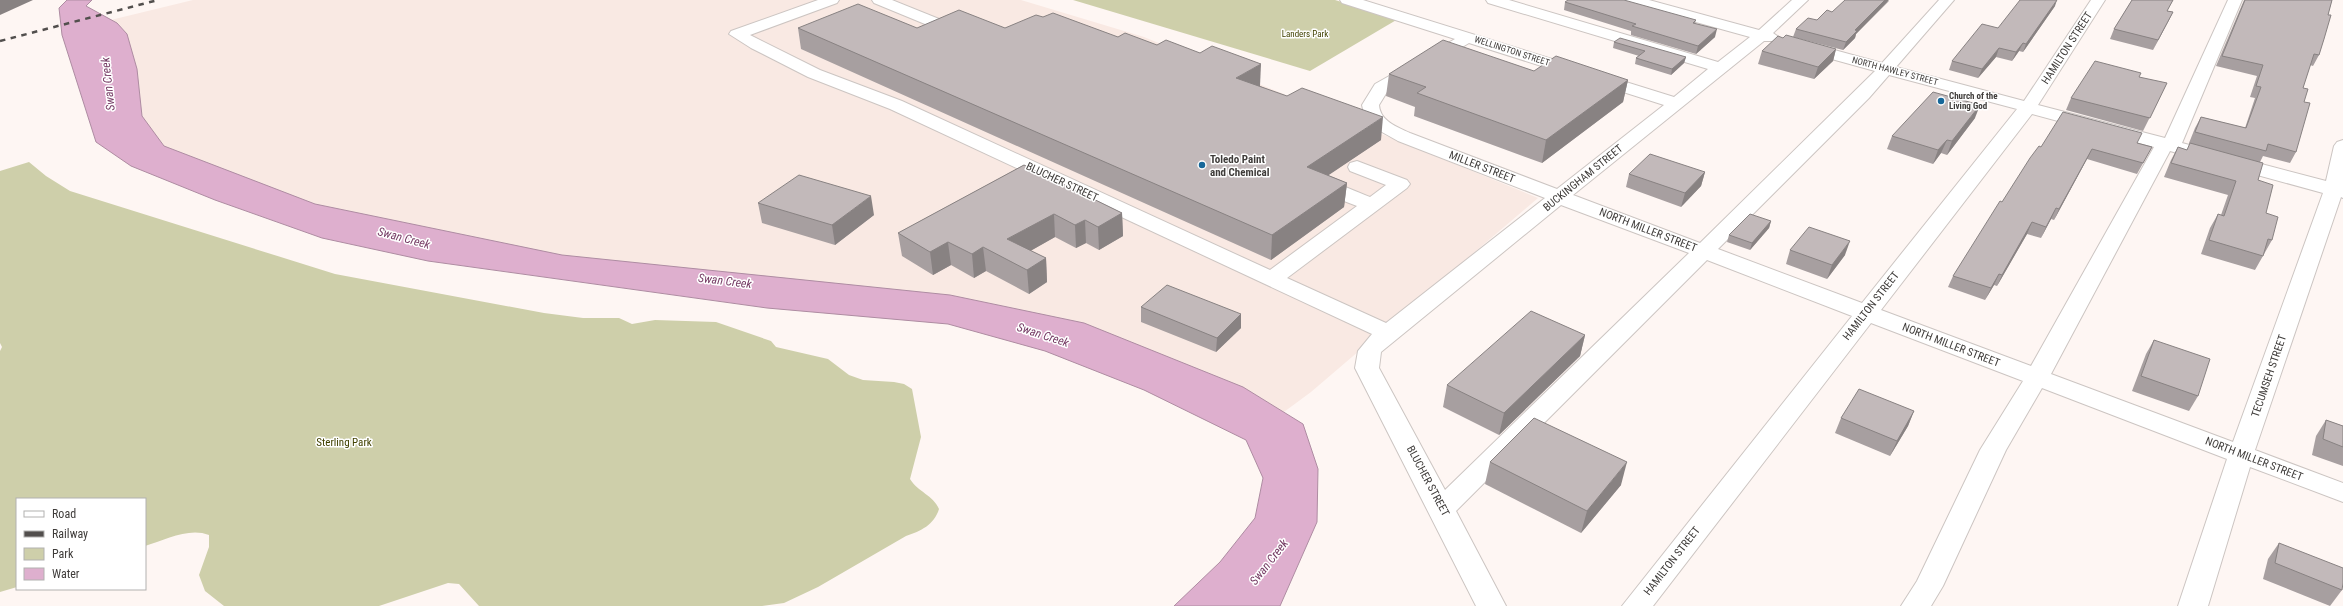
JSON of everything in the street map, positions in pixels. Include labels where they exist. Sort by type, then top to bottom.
[{"type":"street","name":"BLUCHER STREET","points":[[832,0],[736,34],[801,69],[862,94],[896,104],[1388,333]]},
{"type":"street","points":[[879,0],[948,28]]},
{"type":"street","name":"WELLINGTON STREET","points":[[1347,0],[1677,103]]},
{"type":"street","points":[[1493,0],[1721,68]]},
{"type":"street","name":"NORTH HAWLEY STREET","points":[[1632,0],[1651,2],[1762,35],[2338,191]]},
{"type":"street","name":"BUCKINGHAM STREET","points":[[1366,357],[1371,348],[1388,333],[1762,35],[1801,0]]},
{"type":"street","points":[[1442,509],[1863,94],[1947,0]]},
{"type":"street","name":"HAMILTON STREET","points":[[1637,606],[2028,107],[2098,0]]},
{"type":"street","points":[[1916,606],[1929,586],[1993,450],[2037,377],[2168,145],[2235,0]]},
{"type":"street","name":"MILLER STREET","points":[[1468,37],[1381,88],[1371,99],[1369,108],[1371,115],[1390,130],[1404,137],[1559,197]]},
{"type":"street","name":"TECUMSEH STREET","points":[[2193,606],[2241,454],[2338,191],[2343,146]]},
{"type":"street","points":[[1272,279],[1400,184],[1357,167]]},
{"type":"street","points":[[1325,187],[1372,205]]},
{"type":"street","name":"NORTH MILLER STREET","points":[[1559,197],[2343,493]]},
{"type":"street","name":"BLUCHER STREET","points":[[1366,357],[1367,368],[1442,509],[1491,606]]},
{"type":"shaded area","points":[[193,0],[1021,0],[1144,37],[1538,198],[1311,392],[1246,440],[1144,390],[1045,351],[948,324],[767,308],[322,238],[131,166],[96,142],[86,26]]},
{"type":"green space","name":"Landers Park","points":[[1073,0],[1335,0],[1398,19],[1310,71]]},
{"type":"green space","name":"Sterling Park","points":[[29,162],[46,176],[70,191],[335,274],[544,313],[583,318],[619,318],[632,324],[655,320],[716,322],[771,341],[776,347],[828,359],[849,375],[863,380],[904,384],[912,389],[921,437],[910,479],[936,504],[939,509],[937,515],[926,527],[906,536],[818,587],[784,603],[762,606],[479,606],[459,584],[448,583],[379,606],[224,606],[205,591],[199,575],[209,547],[209,535],[193,532],[185,533],[146,546],[146,498],[16,498],[16,587],[0,592],[0,351],[2,347],[0,343],[0,171]]},
{"type":"water","name":"Swan Creek","points":[[67,0],[92,0],[86,6],[117,23],[127,34],[137,69],[142,116],[164,146],[315,204],[562,255],[950,295],[1084,323],[1243,387],[1303,424],[1318,469],[1317,522],[1280,606],[1174,606],[1220,562],[1255,518],[1263,478],[1246,440],[1144,390],[1045,351],[948,324],[767,308],[428,261],[322,238],[215,200],[131,166],[96,142],[62,35],[59,8]]},
{"type":"building","points":[[1568,0],[1624,0],[1696,20],[1693,23],[1717,29],[1698,46],[1632,26],[1636,24],[1565,2]]},
{"type":"building","points":[[1845,0],[1885,0],[1855,30],[1857,31],[1846,42],[1796,29],[1808,18],[1817,20],[1827,10],[1832,12]]},
{"type":"building","points":[[2020,0],[2057,0],[2026,44],[2023,43],[2016,52],[1999,48],[1982,69],[1952,61],[1982,24],[1998,28]]},
{"type":"building","points":[[2132,0],[2173,0],[2167,11],[2173,12],[2158,40],[2114,29]]},
{"type":"building","points":[[2245,0],[2332,0],[2328,15],[2331,15],[2319,55],[2314,54],[2303,88],[2308,89],[2304,102],[2310,103],[2296,152],[2268,144],[2266,151],[2195,132],[2201,117],[2246,128],[2261,87],[2256,86],[2263,65],[2222,56]]},
{"type":"building","name":"Toledo Paint and Chemical","points":[[858,4],[917,28],[959,10],[1005,28],[1036,15],[1043,17],[1053,13],[1118,37],[1125,33],[1157,45],[1166,40],[1200,53],[1212,46],[1261,64],[1236,78],[1287,96],[1302,88],[1383,117],[1307,167],[1347,183],[1272,235],[798,28]]},
{"type":"building","points":[[1786,35],[1836,49],[1818,67],[1762,51],[1778,36],[1783,38]]},
{"type":"building","points":[[1620,38],[1686,57],[1672,69],[1636,58],[1645,51],[1614,42]]},
{"type":"building","points":[[1443,40],[1534,71],[1556,56],[1628,80],[1546,140],[1417,93],[1426,87],[1389,74]]},
{"type":"building","points":[[2095,61],[2141,73],[2139,77],[2167,83],[2150,118],[2071,98]]},
{"type":"building","points":[[1933,92],[1980,105],[1952,141],[1947,140],[1938,150],[1892,136]]},
{"type":"building","points":[[2063,112],[2142,133],[2137,143],[2152,147],[2143,163],[2092,149],[2059,209],[2056,208],[2046,227],[2032,222],[2002,275],[1999,274],[1991,288],[1953,276],[2000,201],[2002,202],[2039,146],[2041,147]]},
{"type":"building","points":[[2190,143],[2263,163],[2258,180],[2273,185],[2266,213],[2278,217],[2272,240],[2268,239],[2263,256],[2209,240],[2218,214],[2224,216],[2236,181],[2171,163],[2178,147],[2187,150]]},
{"type":"building","points":[[1650,154],[1705,172],[1685,193],[1629,174]]},
{"type":"building","points":[[1024,165],[1122,213],[1098,227],[1085,220],[1075,225],[1054,214],[1007,239],[1046,258],[1027,270],[983,247],[972,254],[948,242],[930,252],[898,233]]},
{"type":"building","points":[[799,175],[871,196],[832,225],[758,203]]},
{"type":"building","points":[[1750,214],[1771,221],[1752,243],[1729,235]]},
{"type":"building","points":[[1809,227],[1850,241],[1832,265],[1790,250]]},
{"type":"building","points":[[1167,285],[1241,314],[1217,338],[1141,307]]},
{"type":"building","points":[[1531,311],[1585,335],[1504,413],[1447,385]]},
{"type":"building","points":[[2154,340],[2210,359],[2198,396],[2141,376]]},
{"type":"building","points":[[1859,389],[1914,411],[1897,441],[1841,418]]},
{"type":"building","points":[[1534,418],[1627,462],[1587,511],[1490,462]]},
{"type":"building","points":[[2326,420],[2343,426],[2343,447],[2323,439]]},
{"type":"building","points":[[2279,543],[2343,568],[2342,590],[2275,563]]},
{"type":"railway","points":[[0,41],[158,0]]},
{"type":"place","name":"Church of the Living God","points":[[1941,101]]},
{"type":"place","name":"Toledo Paint and Chemical","points":[[1202,165]]}]
